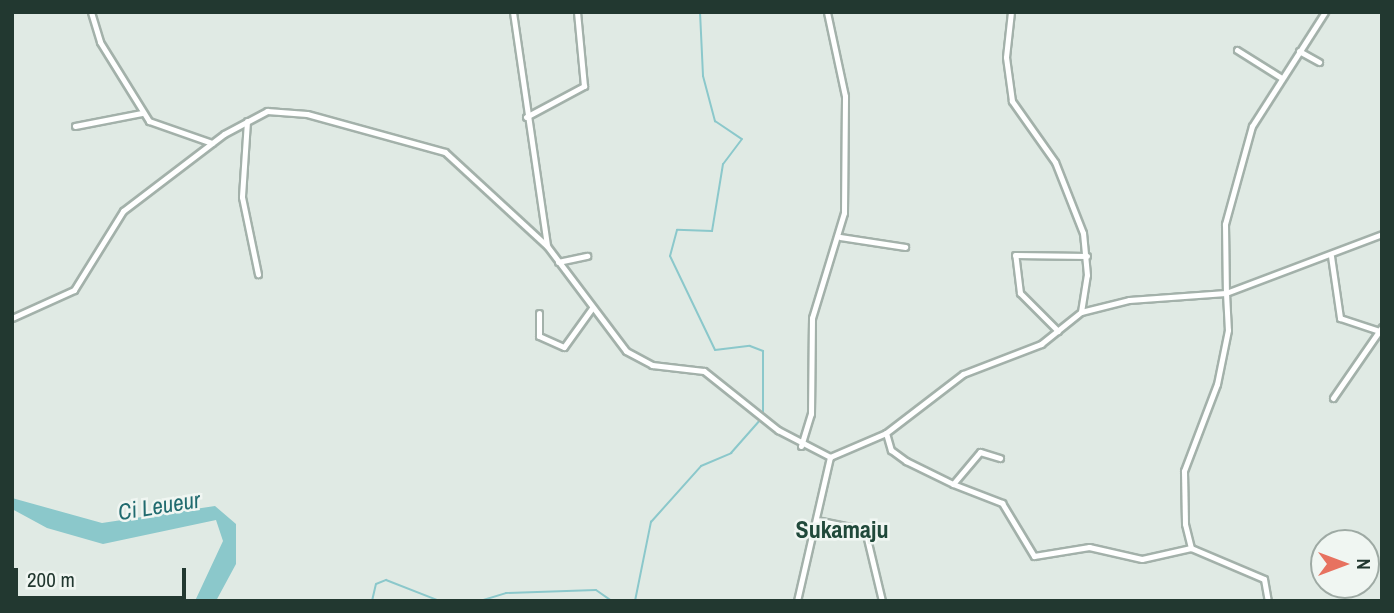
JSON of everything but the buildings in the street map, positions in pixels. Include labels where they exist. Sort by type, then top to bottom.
[{"type":"street","points":[[91,12],[100,42],[142,113],[159,128],[212,143]]},
{"type":"street","points":[[513,12],[526,117],[547,246]]},
{"type":"street","points":[[526,117],[584,86],[577,12]]},
{"type":"street","points":[[801,446],[811,414],[812,318],[840,237],[846,107],[827,12]]},
{"type":"street","points":[[1011,12],[1006,57],[1012,101],[1055,162],[1087,256],[1081,312]]},
{"type":"street","points":[[1191,548],[1184,471],[1217,384],[1228,330],[1225,224],[1252,127],[1280,77],[1325,12]]},
{"type":"street","points":[[1237,50],[1280,77]]},
{"type":"street","points":[[1299,51],[1319,62]]},
{"type":"street","points":[[12,318],[79,286],[123,211],[224,134],[273,110],[307,114],[445,152],[547,246],[592,308],[633,357],[697,368],[801,446],[830,457],[886,433],[963,374],[1017,357],[1059,331],[1081,312],[1129,300],[1226,293],[1331,256],[1382,234]]},
{"type":"street","points":[[75,126],[142,113]]},
{"type":"street","points":[[247,121],[242,197],[258,274]]},
{"type":"street","points":[[840,237],[905,247]]},
{"type":"street","points":[[1059,331],[1020,293],[1015,254],[1087,256]]},
{"type":"street","points":[[558,262],[587,256]]},
{"type":"street","points":[[1331,256],[1340,318],[1381,329],[1333,398]]},
{"type":"street","points":[[539,313],[539,336],[564,346],[592,308]]},
{"type":"street","points":[[886,433],[891,450],[905,461],[1002,503],[1034,556],[1089,547],[1142,559],[1191,548],[1264,579],[1268,601]]},
{"type":"street","points":[[953,484],[980,452],[1000,458]]},
{"type":"street","points":[[797,601],[830,457]]},
{"type":"street","points":[[816,520],[865,530],[882,601]]},
{"type":"water","points":[[12,498],[102,523],[215,506],[236,524],[236,564],[216,601],[195,601],[223,541],[216,520],[103,544],[47,528],[12,509]]},
{"type":"waterway","points":[[700,12],[703,76],[715,121],[742,139],[723,164],[712,231],[677,230],[670,256],[715,350],[750,346],[763,351],[763,414]]},
{"type":"waterway","points":[[635,601],[651,522],[701,466],[731,453],[761,419]]},
{"type":"waterway","points":[[372,601],[376,584],[386,580],[440,601]]},
{"type":"waterway","points":[[480,601],[506,593],[596,590],[612,601]]},
{"type":"district","name":"Sukamaju","points":[[842,530]]},
{"type":"water label","name":"Ci Leueur","points":[[159,506]]}]
